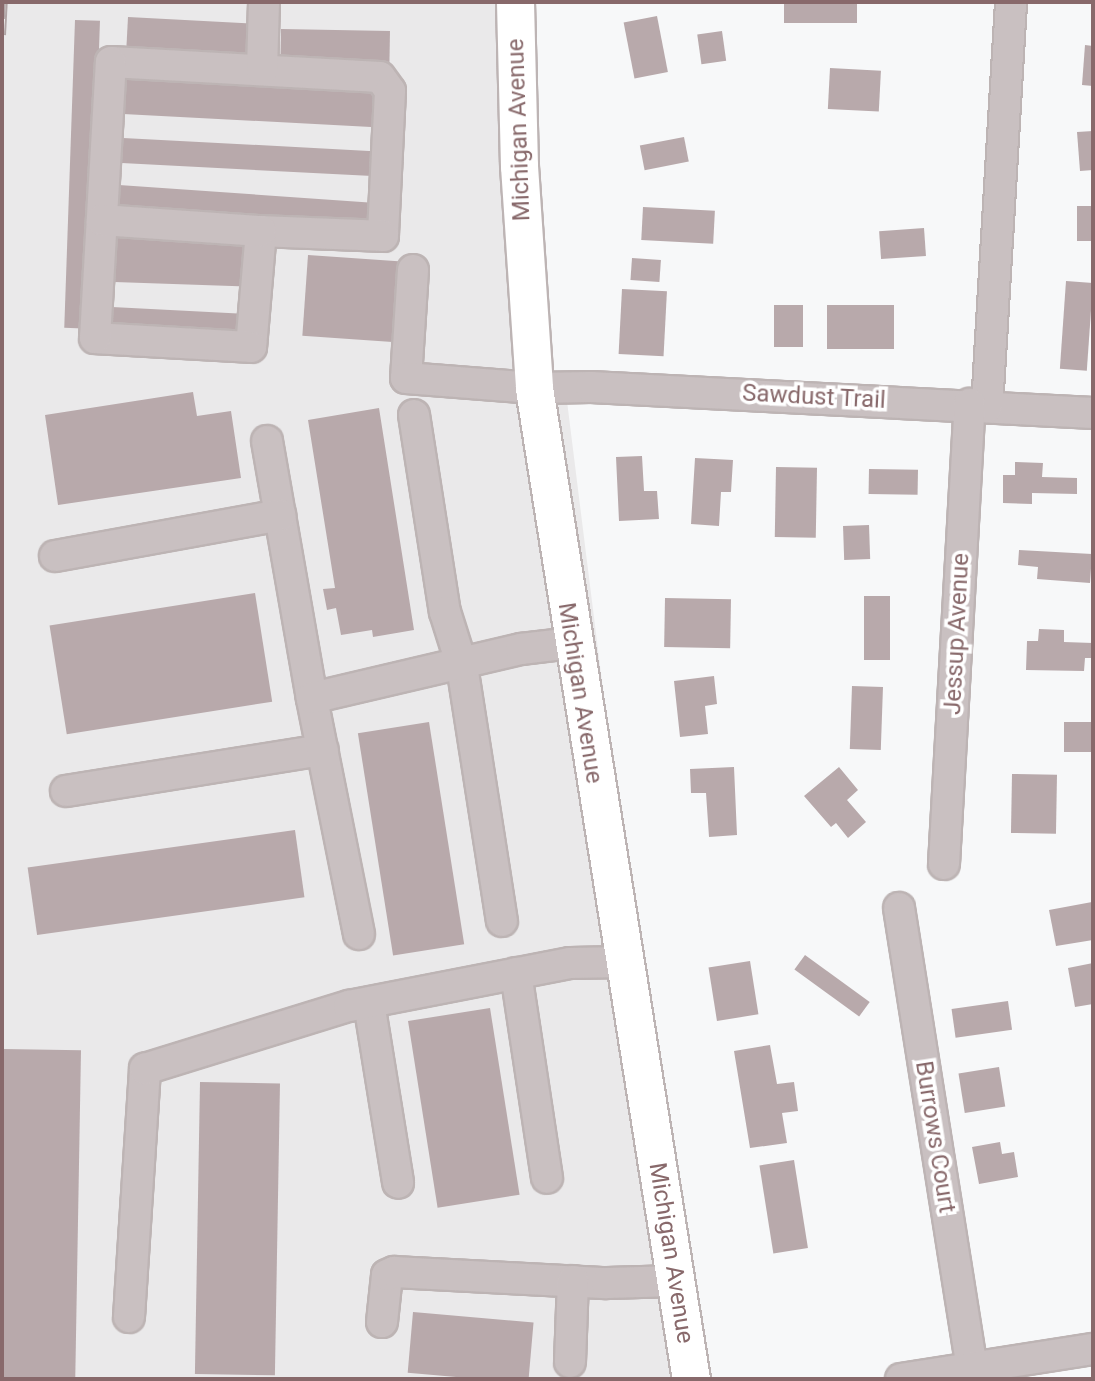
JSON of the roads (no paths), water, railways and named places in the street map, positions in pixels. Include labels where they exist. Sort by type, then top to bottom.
[{"type":"main road","name":"Michigan Avenue","points":[[515,2],[519,166],[534,388],[571,643],[691,1379]]},
{"type":"street","points":[[262,71],[264,2]]},
{"type":"street","name":"Jessup Avenue","points":[[944,864],[1011,2]]},
{"type":"street","points":[[102,220],[383,236],[390,91],[380,77],[111,62],[95,338],[251,347],[261,230]]},
{"type":"street","name":"Sawdust Trail","points":[[413,270],[406,378],[534,388],[592,387],[1093,413]]},
{"type":"street","points":[[414,415],[445,612],[462,666],[502,921]]},
{"type":"street","points":[[267,441],[359,934]]},
{"type":"street","points":[[55,556],[280,515]]},
{"type":"street","points":[[313,698],[462,666],[521,649],[571,643]]},
{"type":"street","points":[[66,791],[323,750]]},
{"type":"street","name":"Burrows Court","points":[[899,908],[973,1373]]},
{"type":"street","points":[[129,1317],[145,1069],[369,1003],[570,963],[624,962]]},
{"type":"street","points":[[516,973],[547,1178]]},
{"type":"street","points":[[369,1003],[398,1183]]},
{"type":"street","points":[[382,1322],[387,1275],[394,1272],[573,1281],[676,1281]]},
{"type":"street","points":[[569,1362],[573,1281]]},
{"type":"street","points":[[901,1379],[973,1373],[1093,1349]]},
{"type":"railway","points":[[2,35],[4,2]]}]
